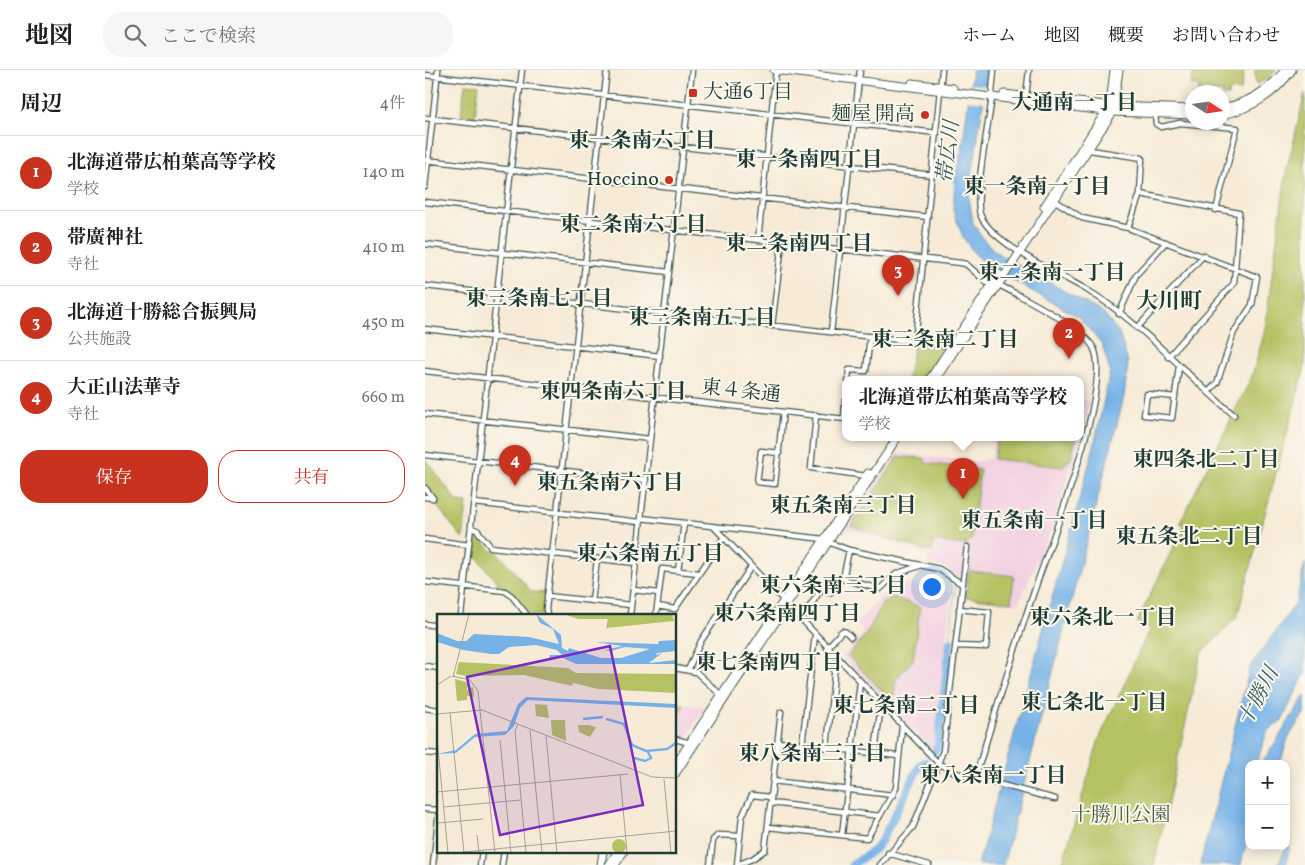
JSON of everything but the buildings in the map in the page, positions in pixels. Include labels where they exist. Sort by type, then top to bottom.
[{"type":"highway","points":[[776,70],[859,80],[867,78],[965,92],[1026,96],[1155,114],[1185,115]]},
{"type":"highway","points":[[937,376],[994,285],[1111,108],[1113,70]]},
{"type":"highway","points":[[1016,252],[1089,150],[1111,108],[1119,70]]},
{"type":"highway","points":[[1230,106],[1242,103],[1263,92],[1285,70]]},
{"type":"highway","points":[[1230,113],[1266,98],[1277,89],[1292,70]]},
{"type":"highway","points":[[989,94],[1111,108],[1185,109]]},
{"type":"highway","points":[[932,376],[955,346]]},
{"type":"highway","points":[[826,541],[889,441]]},
{"type":"highway","points":[[676,764],[721,694],[895,441]]},
{"type":"highway","points":[[676,772],[785,602]]},
{"type":"highway","points":[[601,865],[603,852]]},
{"type":"highway","points":[[609,865],[617,852]]},
{"type":"highway","points":[[615,865],[624,852]]},
{"type":"street","points":[[425,187],[426,160],[438,70]]},
{"type":"street","points":[[461,614],[523,70]]},
{"type":"street","points":[[547,614],[547,596],[607,70]]},
{"type":"street","points":[[630,614],[692,70]]},
{"type":"street","points":[[758,240],[776,70]]},
{"type":"street","points":[[831,332],[860,70]]},
{"type":"street","points":[[915,342],[943,70]]},
{"type":"street","points":[[994,70],[989,94],[978,195],[979,207],[987,225],[1016,252],[1088,291],[1119,314],[1209,391],[1234,416]]},
{"type":"street","points":[[1026,96],[1029,70]]},
{"type":"street","points":[[425,75],[937,133]]},
{"type":"street","points":[[1155,114],[1156,124],[1161,127],[1180,123],[1237,128],[1216,210]]},
{"type":"street","points":[[425,118],[933,175]]},
{"type":"street","points":[[1089,150],[1142,158],[1140,194],[1128,228]]},
{"type":"street","points":[[426,160],[928,217]]},
{"type":"street","points":[[1140,194],[1239,213],[1232,286],[1168,356]]},
{"type":"street","points":[[1054,200],[1082,218],[1128,228],[1257,277],[1252,305],[1234,332],[1217,383],[1209,391]]},
{"type":"street","points":[[425,202],[966,264],[994,285],[1058,317],[1089,340],[1096,354],[1097,375],[1095,397],[1084,437]]},
{"type":"street","points":[[1119,314],[1137,275],[1166,242]]},
{"type":"street","points":[[772,326],[782,243]]},
{"type":"street","points":[[425,244],[669,272]]},
{"type":"street","points":[[1137,328],[1204,256]]},
{"type":"street","points":[[425,286],[955,346]]},
{"type":"street","points":[[425,329],[660,356]]},
{"type":"street","points":[[848,376],[849,370],[866,372],[870,336]]},
{"type":"street","points":[[1175,397],[1147,394],[1145,415],[1173,418],[1179,366]]},
{"type":"street","name":"東４条通","points":[[425,371],[842,418]]},
{"type":"street","points":[[779,453],[761,451],[757,482],[775,484],[779,453],[783,412]]},
{"type":"street","points":[[425,414],[650,439]]},
{"type":"street","points":[[817,415],[811,468],[866,476]]},
{"type":"street","points":[[976,778],[1083,441]]},
{"type":"street","points":[[425,455],[646,480]]},
{"type":"street","points":[[425,488],[433,498],[425,497]]},
{"type":"street","points":[[474,503],[684,523],[826,541],[849,550],[914,562],[919,566],[943,571],[962,584]]},
{"type":"street","points":[[678,571],[684,523]]},
{"type":"street","points":[[714,527],[938,764],[956,773],[1055,799]]},
{"type":"street","points":[[471,528],[477,530],[491,547],[636,563]]},
{"type":"street","points":[[657,606],[675,609],[724,537]]},
{"type":"street","points":[[425,540],[469,544]]},
{"type":"street","points":[[879,865],[913,827],[943,751],[967,548]]},
{"type":"street","points":[[849,550],[843,579],[880,589],[896,574],[919,566]]},
{"type":"street","points":[[592,601],[597,559]]},
{"type":"street","points":[[688,670],[701,641],[751,567]]},
{"type":"street","points":[[656,614],[662,570],[699,573]]},
{"type":"street","points":[[425,582],[509,592],[526,614]]},
{"type":"street","points":[[801,620],[822,588],[830,593]]},
{"type":"street","points":[[633,590],[659,593]]},
{"type":"street","points":[[547,596],[631,605]]},
{"type":"street","points":[[955,646],[986,646],[989,612],[959,609]]},
{"type":"street","points":[[827,648],[842,631],[847,632],[851,637]]},
{"type":"street","points":[[802,745],[815,635]]},
{"type":"street","points":[[827,748],[835,664],[838,659]]},
{"type":"street","points":[[676,668],[696,672],[721,694]]},
{"type":"street","points":[[842,835],[860,682]]},
{"type":"street","points":[[875,753],[881,704]]},
{"type":"street","points":[[781,712],[778,742],[773,781],[771,800],[768,827],[765,850],[752,859],[737,865],[742,816],[751,795],[771,800],[880,816]]},
{"type":"street","points":[[768,827],[867,838],[896,788],[902,726]]},
{"type":"street","points":[[676,739],[690,743]]},
{"type":"street","points":[[778,742],[898,756]]},
{"type":"street","points":[[773,781],[893,795]]},
{"type":"street","points":[[710,865],[713,840],[719,834],[739,836]]},
{"type":"street","points":[[433,865],[437,842]]},
{"type":"street","points":[[480,865],[482,852]]},
{"type":"street","points":[[502,865],[504,852]]},
{"type":"street","points":[[888,853],[929,865]]},
{"type":"shaded area","points":[[1084,400],[1090,401],[1084,424]]},
{"type":"shaded area","points":[[994,441],[1079,441],[1049,536],[1018,604],[963,598],[964,582],[943,566],[928,564],[929,554],[845,528],[896,453],[977,462],[991,458]]},
{"type":"shaded area","points":[[894,583],[936,585],[951,593],[935,745],[931,749],[843,657],[864,632],[856,624]]},
{"type":"shaded area","points":[[676,703],[706,707],[687,737],[676,737]]},
{"type":"green space","points":[[1194,70],[1244,70],[1241,91],[1230,90],[1230,85],[1191,85]]},
{"type":"green space","points":[[1255,70],[1276,70],[1269,78],[1256,84]]},
{"type":"green space","points":[[465,84],[479,85],[475,117],[461,115]]},
{"type":"green space","name":"十勝川公園","points":[[1305,93],[1305,367],[1237,617],[1201,654],[1154,865],[1062,865],[1099,739],[1150,628],[1137,622],[1184,525],[1180,523],[1252,376],[1264,334],[1286,173]]},
{"type":"green space","points":[[914,345],[942,348],[924,376],[908,376]]},
{"type":"green space","points":[[997,441],[1075,441],[1070,460],[1061,467],[994,459]]},
{"type":"green space","points":[[898,457],[924,458],[926,463],[980,470],[972,539],[965,545],[933,541],[933,551],[924,550],[851,526]]},
{"type":"green space","points":[[425,459],[458,502],[467,503],[463,539],[433,501],[436,497],[425,484]]},
{"type":"green space","points":[[477,535],[492,551],[497,552],[532,592],[546,593],[544,614],[529,614],[509,589],[497,587],[497,579],[494,579],[475,555]]},
{"type":"green space","points":[[969,571],[1014,576],[1011,602],[966,597]]},
{"type":"green space","points":[[893,597],[920,607],[913,660],[896,679],[893,702],[848,656],[867,633],[883,603]]},
{"type":"green space","points":[[676,703],[684,705],[676,722]]},
{"type":"water","points":[[972,70],[988,70],[969,196],[973,223],[984,240],[997,253],[1103,313],[1119,333],[1128,363],[1124,397],[1003,865],[978,865],[1094,446],[1110,371],[1102,345],[1079,317],[989,267],[974,253],[963,237],[953,210],[955,179],[963,143]]},
{"type":"water","name":"十勝川","points":[[1305,563],[1305,673],[1282,720],[1267,732],[1257,760],[1245,760],[1245,848],[1241,865],[1200,865],[1250,667],[1296,603]]},
{"type":"water","points":[[1305,696],[1305,712],[1288,738],[1281,760],[1264,760]]},
{"type":"water","points":[[1285,850],[1289,850],[1286,865],[1278,864]]},
{"type":"pier","points":[[967,84],[987,86],[986,102],[966,100]]},
{"type":"waterway","points":[[950,642],[955,585]]},
{"type":"waterway","points":[[935,751],[938,745],[950,642]]},
{"type":"waterway","points":[[852,865],[874,850],[882,840],[920,765],[925,762]]},
{"type":"place","name":"大通6丁目","points":[[693,93]]},
{"type":"place","name":"麺屋 開高","points":[[925,115]]},
{"type":"place","name":"Hoccino","points":[[669,180]]},
{"type":"place","name":"北海道十勝総合振興局","points":[[898,296]]},
{"type":"place","name":"帯廣神社","points":[[1069,359]]},
{"type":"place","name":"大正山法華寺","points":[[515,486]]},
{"type":"place","name":"北海道帯広柏葉高等学校","points":[[963,499]]},
{"type":"district","name":"大通南一丁目","points":[[1074,103]]},
{"type":"district","name":"東一条南六丁目","points":[[642,141]]},
{"type":"district","name":"東一条南四丁目","points":[[809,160]]},
{"type":"district","name":"東一条南一丁目","points":[[1037,187]]},
{"type":"district","name":"東二条南六丁目","points":[[633,225]]},
{"type":"district","name":"東二条南四丁目","points":[[799,244]]},
{"type":"district","name":"東二条南一丁目","points":[[1052,273]]},
{"type":"district","name":"東三条南七丁目","points":[[539,299]]},
{"type":"district","name":"大川町","points":[[1169,302]]},
{"type":"district","name":"東三条南五丁目","points":[[702,318]]},
{"type":"district","name":"東三条南二丁目","points":[[945,340]]},
{"type":"district","name":"東四条南六丁目","points":[[613,392]]},
{"type":"district","name":"東四条北二丁目","points":[[1206,460]]},
{"type":"district","name":"東五条南六丁目","points":[[610,483]]},
{"type":"district","name":"東五条南三丁目","points":[[843,506]]},
{"type":"district","name":"東五条南一丁目","points":[[1034,521]]},
{"type":"district","name":"東五条北二丁目","points":[[1189,537]]},
{"type":"district","name":"東六条南五丁目","points":[[650,554]]},
{"type":"district","name":"東六条南三丁目","points":[[833,586]]},
{"type":"district","name":"東六条南四丁目","points":[[787,614]]},
{"type":"district","name":"東六条北一丁目","points":[[1103,618]]},
{"type":"district","name":"東七条南四丁目","points":[[769,663]]},
{"type":"district","name":"東七条北一丁目","points":[[1094,703]]},
{"type":"district","name":"東七条南二丁目","points":[[906,706]]},
{"type":"district","name":"東八条南三丁目","points":[[812,754]]},
{"type":"district","name":"東八条南一丁目","points":[[993,776]]},
{"type":"water label","name":"帯広川","points":[[949,152]]}]
